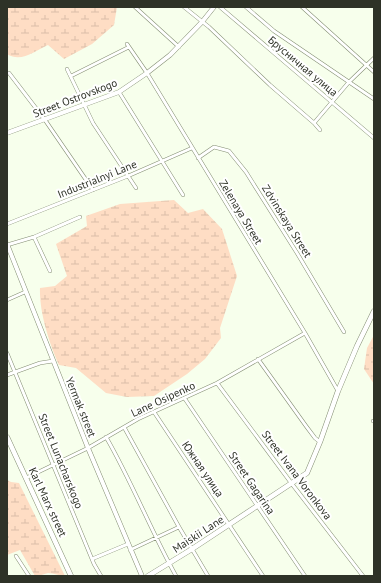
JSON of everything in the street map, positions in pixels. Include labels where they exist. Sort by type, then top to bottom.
[{"type":"main road","name":"Maiskii Lane","points":[[148,576],[192,549],[307,473],[338,391],[374,310]]},
{"type":"main road","name":"Karl Marx street","points":[[7,437],[71,576]]},
{"type":"street","points":[[135,7],[179,47]]},
{"type":"street","points":[[184,7],[320,130]]},
{"type":"street","name":"Street Ostrovskogo","points":[[7,133],[119,92],[147,73],[179,47],[214,7]]},
{"type":"street","name":"Брусничная улица","points":[[220,7],[326,99],[332,102],[374,138]]},
{"type":"street","points":[[246,7],[274,31],[374,99]]},
{"type":"street","points":[[302,7],[374,72]]},
{"type":"street","name":"Zelenaya Street","points":[[71,76],[128,45],[147,73],[305,333],[338,391]]},
{"type":"street","points":[[314,123],[349,82],[374,58]]},
{"type":"street","points":[[67,69],[93,124],[136,188]]},
{"type":"street","points":[[9,73],[45,120],[93,190]]},
{"type":"street","points":[[119,92],[183,195]]},
{"type":"street","name":"Zdvinskaya Street","points":[[198,158],[214,147],[229,151],[232,154],[246,172],[297,253],[344,332]]},
{"type":"street","name":"Industrialnyi Lane","points":[[7,224],[128,176],[192,148]]},
{"type":"street","points":[[7,245],[34,237],[80,217]]},
{"type":"street","points":[[34,237],[50,271]]},
{"type":"street","name":"Yermak street","points":[[7,245],[88,448],[142,576]]},
{"type":"street","points":[[7,300],[25,292]]},
{"type":"street","name":"Lane Osipenko","points":[[26,478],[88,448],[154,412],[217,383],[305,333]]},
{"type":"street","name":"Street Lunacharskogo","points":[[7,353],[92,559],[101,576]]},
{"type":"street","points":[[258,359],[306,426],[320,442]]},
{"type":"street","points":[[7,375],[40,363],[53,361]]},
{"type":"street","name":"Street Ivana Voronkova","points":[[217,383],[363,576]]},
{"type":"street","name":"Street Gagarina","points":[[185,399],[305,576]]},
{"type":"street","name":"Южная улица","points":[[154,412],[263,576]]},
{"type":"street","points":[[124,427],[208,576]]},
{"type":"street","points":[[106,437],[176,576]]},
{"type":"street","points":[[130,550],[179,527]]},
{"type":"street","points":[[92,559],[128,544]]},
{"type":"street","points":[[16,556],[29,576]]},
{"type":"green space","points":[[7,7],[117,7],[114,25],[92,44],[64,59],[48,45],[23,57],[7,54]]},
{"type":"green space","points":[[174,200],[188,213],[203,209],[222,229],[237,276],[220,328],[221,338],[205,359],[187,374],[154,396],[127,397],[106,393],[76,368],[59,365],[45,327],[41,307],[40,288],[55,286],[67,276],[56,244],[87,226],[86,216],[120,204]]},
{"type":"green space","points":[[374,335],[374,384],[364,369],[367,348]]},
{"type":"green space","points":[[7,480],[19,483],[65,576],[48,573],[35,576],[20,550],[7,555]]}]
